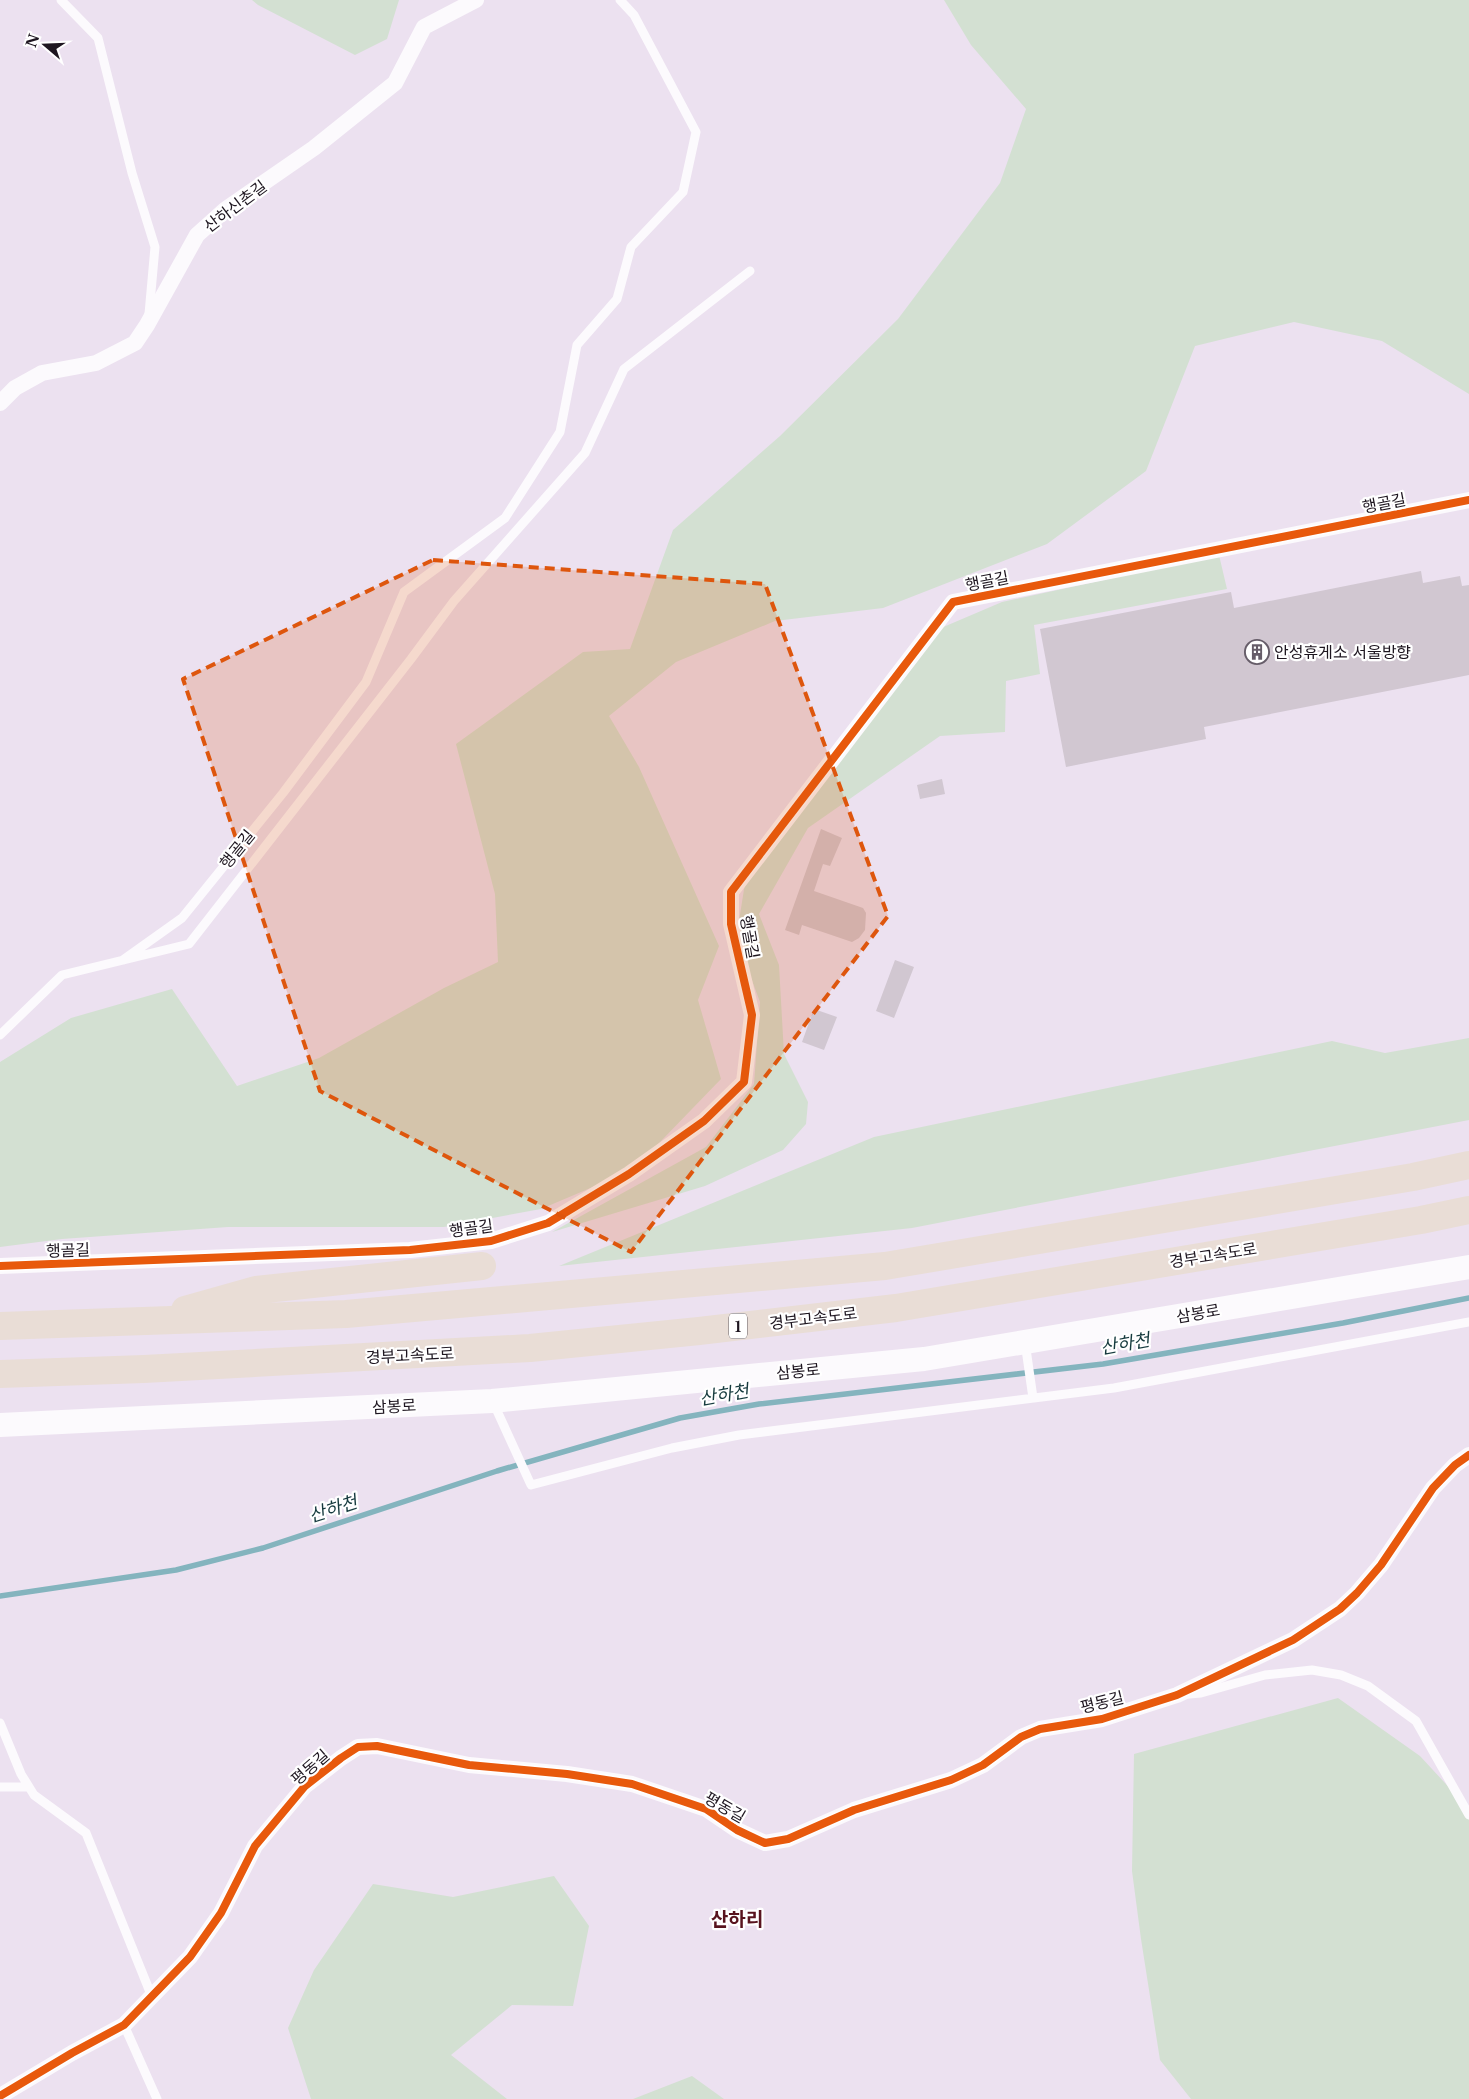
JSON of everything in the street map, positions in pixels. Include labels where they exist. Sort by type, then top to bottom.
[{"type":"highway","points":[[0,1326],[346,1314],[885,1266],[1413,1177],[1469,1165]]},
{"type":"highway","name":"경부고속도로","points":[[0,1374],[144,1369],[520,1349],[699,1331],[896,1308],[1421,1220],[1469,1210]]},
{"type":"highway","points":[[142,1322],[256,1290],[482,1266]]},
{"type":"main road","name":"삼봉로","points":[[0,1425],[492,1401],[924,1359],[1026,1351],[1469,1267]]},
{"type":"street","name":"산하신촌길","points":[[0,403],[15,388],[42,373],[96,363],[135,343],[197,235],[226,209],[314,148],[395,83],[424,27],[476,0]]},
{"type":"street","name":"행골길","points":[[0,1266],[410,1250],[491,1241],[548,1223],[628,1174],[704,1121],[744,1082],[752,1014],[731,924],[731,892],[953,602],[1469,500]]},
{"type":"street","name":"평동길","points":[[0,2096],[72,2053],[124,2025],[190,1957],[221,1913],[255,1846],[304,1786],[358,1747],[377,1746],[469,1765],[567,1774],[632,1784],[706,1809],[737,1830],[764,1843],[788,1839],[854,1810],[951,1780],[983,1765],[1021,1737],[1040,1729],[1102,1719],[1177,1695],[1293,1640],[1340,1609],[1357,1593],[1381,1565],[1433,1488],[1455,1465],[1469,1455]]},
{"type":"lane","points":[[61,0],[98,38],[132,172],[155,247],[147,325]]},
{"type":"lane","name":"행골길","points":[[0,1035],[62,975],[123,960],[182,918],[283,793],[366,682],[404,592],[505,518],[560,432],[577,344],[617,299],[631,247],[683,192],[696,132],[634,15],[620,0]]},
{"type":"lane","points":[[123,960],[189,944],[454,601],[585,453],[624,369],[750,271]]},
{"type":"lane","points":[[492,1401],[508,1432],[531,1486],[672,1448],[739,1435],[1114,1388],[1469,1322]]},
{"type":"lane","points":[[1026,1351],[1033,1398]]},
{"type":"lane","points":[[1177,1695],[1201,1693],[1265,1674],[1285,1671],[1312,1670],[1341,1675],[1359,1682],[1368,1686],[1416,1721],[1469,1815]]},
{"type":"lane","points":[[0,1722],[21,1774],[34,1795],[86,1833],[152,1997]]},
{"type":"lane","points":[[0,1787],[29,1787]]},
{"type":"lane","points":[[124,2025],[157,2099]]},
{"type":"highlighted area","points":[[433,560],[765,584],[888,916],[631,1252],[320,1091],[183,679]]},
{"type":"green space","points":[[252,0],[399,0],[387,39],[355,55],[258,5]]},
{"type":"green space","points":[[944,0],[1469,0],[1469,394],[1382,341],[1294,322],[1195,346],[1146,471],[1047,544],[883,608],[775,621],[676,662],[609,716],[639,767],[719,946],[698,1000],[721,1079],[633,1170],[541,1209],[444,1227],[228,1227],[62,1239],[0,1247],[0,1062],[71,1018],[172,989],[237,1086],[319,1058],[444,988],[498,962],[495,894],[456,744],[583,652],[630,649],[673,530],[780,436],[898,319],[1000,183],[1026,109],[971,45]]},
{"type":"green space","points":[[1219,555],[1227,589],[1034,625],[1040,674],[1006,681],[1005,732],[940,736],[808,828],[759,914],[779,965],[784,1054],[808,1102],[806,1124],[783,1150],[705,1186],[552,1232],[706,1147],[754,1084],[760,1002],[731,924],[738,927],[746,877],[941,628],[1002,602]]},
{"type":"green space","points":[[1469,1038],[1469,1120],[912,1228],[559,1266],[874,1137],[1332,1041],[1385,1053]]},
{"type":"green space","points":[[1338,1698],[1420,1756],[1469,1809],[1469,2099],[1191,2099],[1160,2060],[1132,1871],[1134,1754]]},
{"type":"green space","points":[[554,1876],[589,1926],[573,2006],[512,2005],[451,2055],[507,2099],[311,2099],[288,2028],[314,1970],[373,1884],[453,1897]]},
{"type":"green space","points":[[692,2076],[724,2099],[633,2099]]},
{"type":"building","name":"안성휴게소 서울방향","points":[[1421,571],[1423,583],[1460,576],[1462,586],[1469,585],[1469,675],[1204,727],[1206,739],[1066,767],[1040,629],[1231,592],[1234,608]]},
{"type":"building","points":[[942,779],[945,794],[920,799],[917,785]]},
{"type":"building","points":[[821,829],[842,838],[830,866],[823,864],[814,891],[863,908],[866,913],[865,930],[859,938],[852,942],[802,925],[799,935],[785,930]]},
{"type":"building","points":[[895,960],[914,967],[894,1018],[876,1011]]},
{"type":"building","points":[[814,1009],[837,1017],[824,1050],[802,1042]]},
{"type":"waterway","name":"산하천","points":[[0,1596],[176,1570],[263,1548],[497,1471],[680,1418],[759,1404],[1103,1364],[1343,1323],[1469,1298]]},
{"type":"cycle path","points":[[0,1266],[410,1250],[491,1241],[548,1223],[629,1174],[704,1121],[744,1082],[752,1015],[731,924],[731,892],[953,602],[1469,500]]},
{"type":"cycle path","points":[[0,2096],[72,2053],[124,2025],[190,1957],[221,1913],[255,1846],[305,1786],[358,1747],[377,1746],[469,1765],[567,1774],[632,1784],[706,1809],[737,1830],[765,1843],[788,1839],[854,1810],[951,1780],[983,1765],[1021,1737],[1040,1729],[1102,1719],[1177,1695],[1293,1640],[1340,1609],[1357,1593],[1381,1565],[1433,1488],[1455,1465],[1469,1455]]},
{"type":"place","name":"안성휴게소 서울방향","points":[[1257,652]]},
{"type":"district","name":"산하리","points":[[737,1919]]}]
